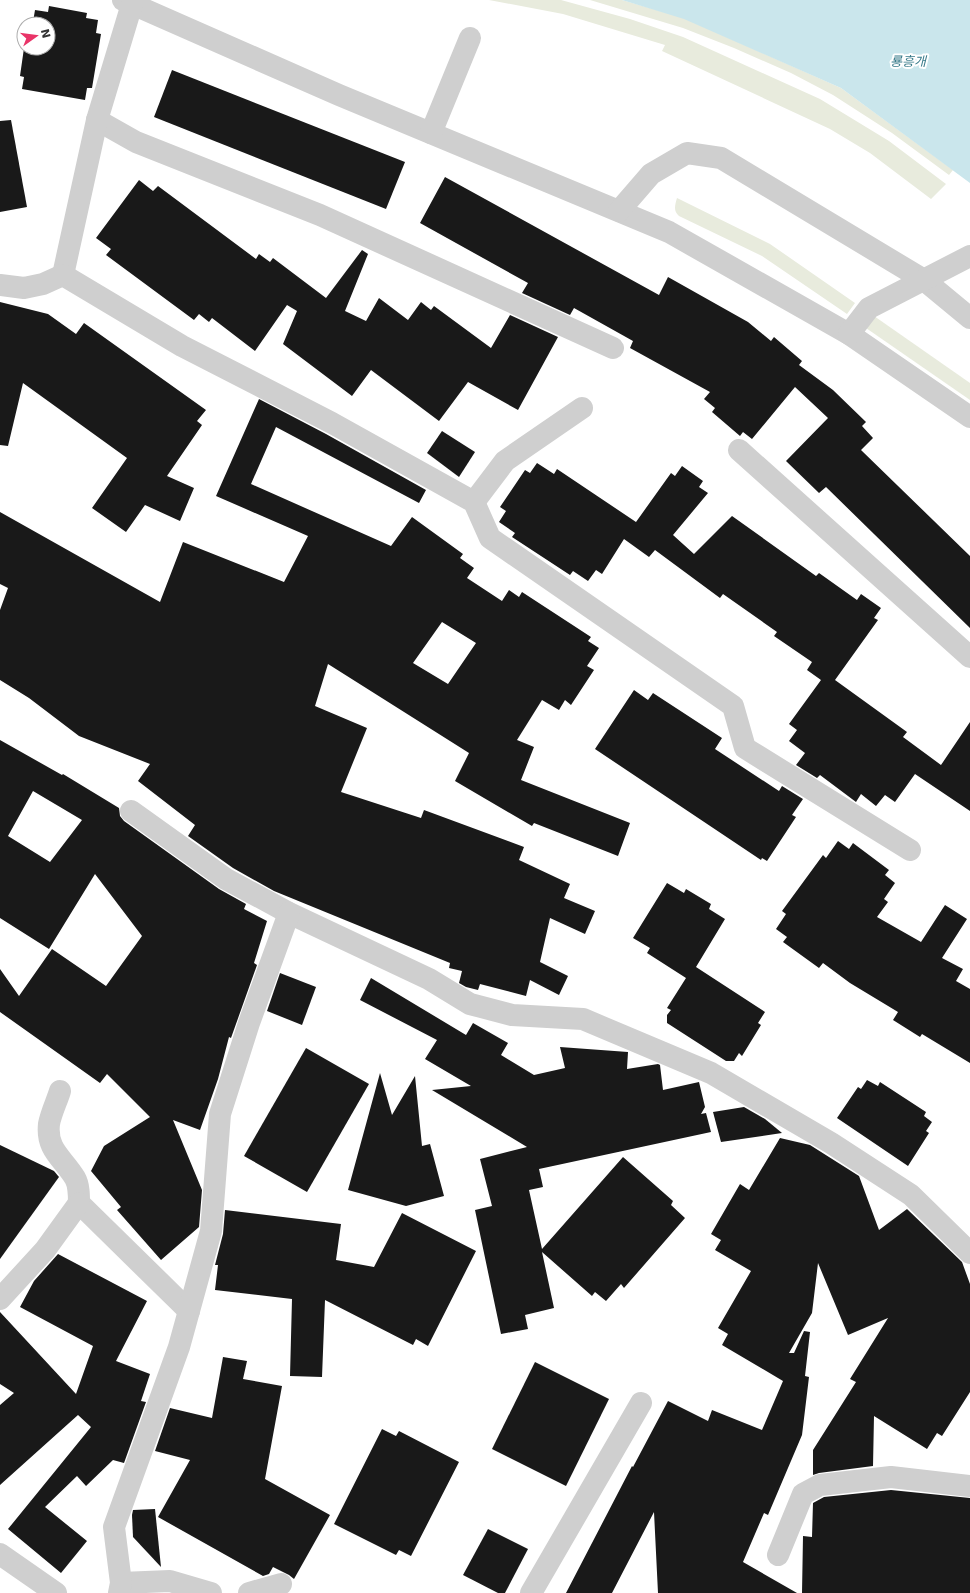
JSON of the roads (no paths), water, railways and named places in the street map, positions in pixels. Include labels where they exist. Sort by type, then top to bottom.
[{"type":"street","points":[[63,275],[98,120],[128,2],[430,134],[669,232],[849,334],[970,417]]},
{"type":"street","points":[[430,134],[470,38]]},
{"type":"street","points":[[98,120],[136,142],[320,215],[613,348]]},
{"type":"street","points":[[619,211],[651,174],[687,153],[721,158],[924,280],[970,318]]},
{"type":"street","points":[[849,334],[869,308],[970,256]]},
{"type":"street","points":[[0,285],[24,288],[43,284],[63,275]]},
{"type":"street","points":[[63,275],[182,346],[332,423],[474,502],[490,538],[733,706],[745,748],[910,850]]},
{"type":"street","points":[[474,502],[505,461],[582,408]]},
{"type":"street","points":[[739,450],[970,657]]},
{"type":"street","points":[[131,811],[226,879],[289,913],[429,980],[470,1004],[512,1015],[583,1019],[711,1073],[831,1143],[911,1195],[970,1253]]},
{"type":"street","points":[[212,1593],[170,1581],[120,1588],[114,1527],[179,1347],[211,1231],[220,1114],[249,1022],[289,913]]},
{"type":"street","points":[[0,1299],[45,1250],[79,1203],[79,1192],[76,1179],[54,1152],[49,1136],[50,1122],[60,1091]]},
{"type":"street","points":[[79,1203],[189,1311]]},
{"type":"street","points":[[532,1593],[641,1403]]},
{"type":"street","points":[[778,1555],[803,1494],[820,1485],[891,1477],[970,1486]]},
{"type":"street","points":[[0,1554],[56,1593]]},
{"type":"street","points":[[249,1593],[281,1584]]},
{"type":"water","name":"룡흥개","points":[[622,0],[970,0],[970,183],[841,88],[684,19]]}]
